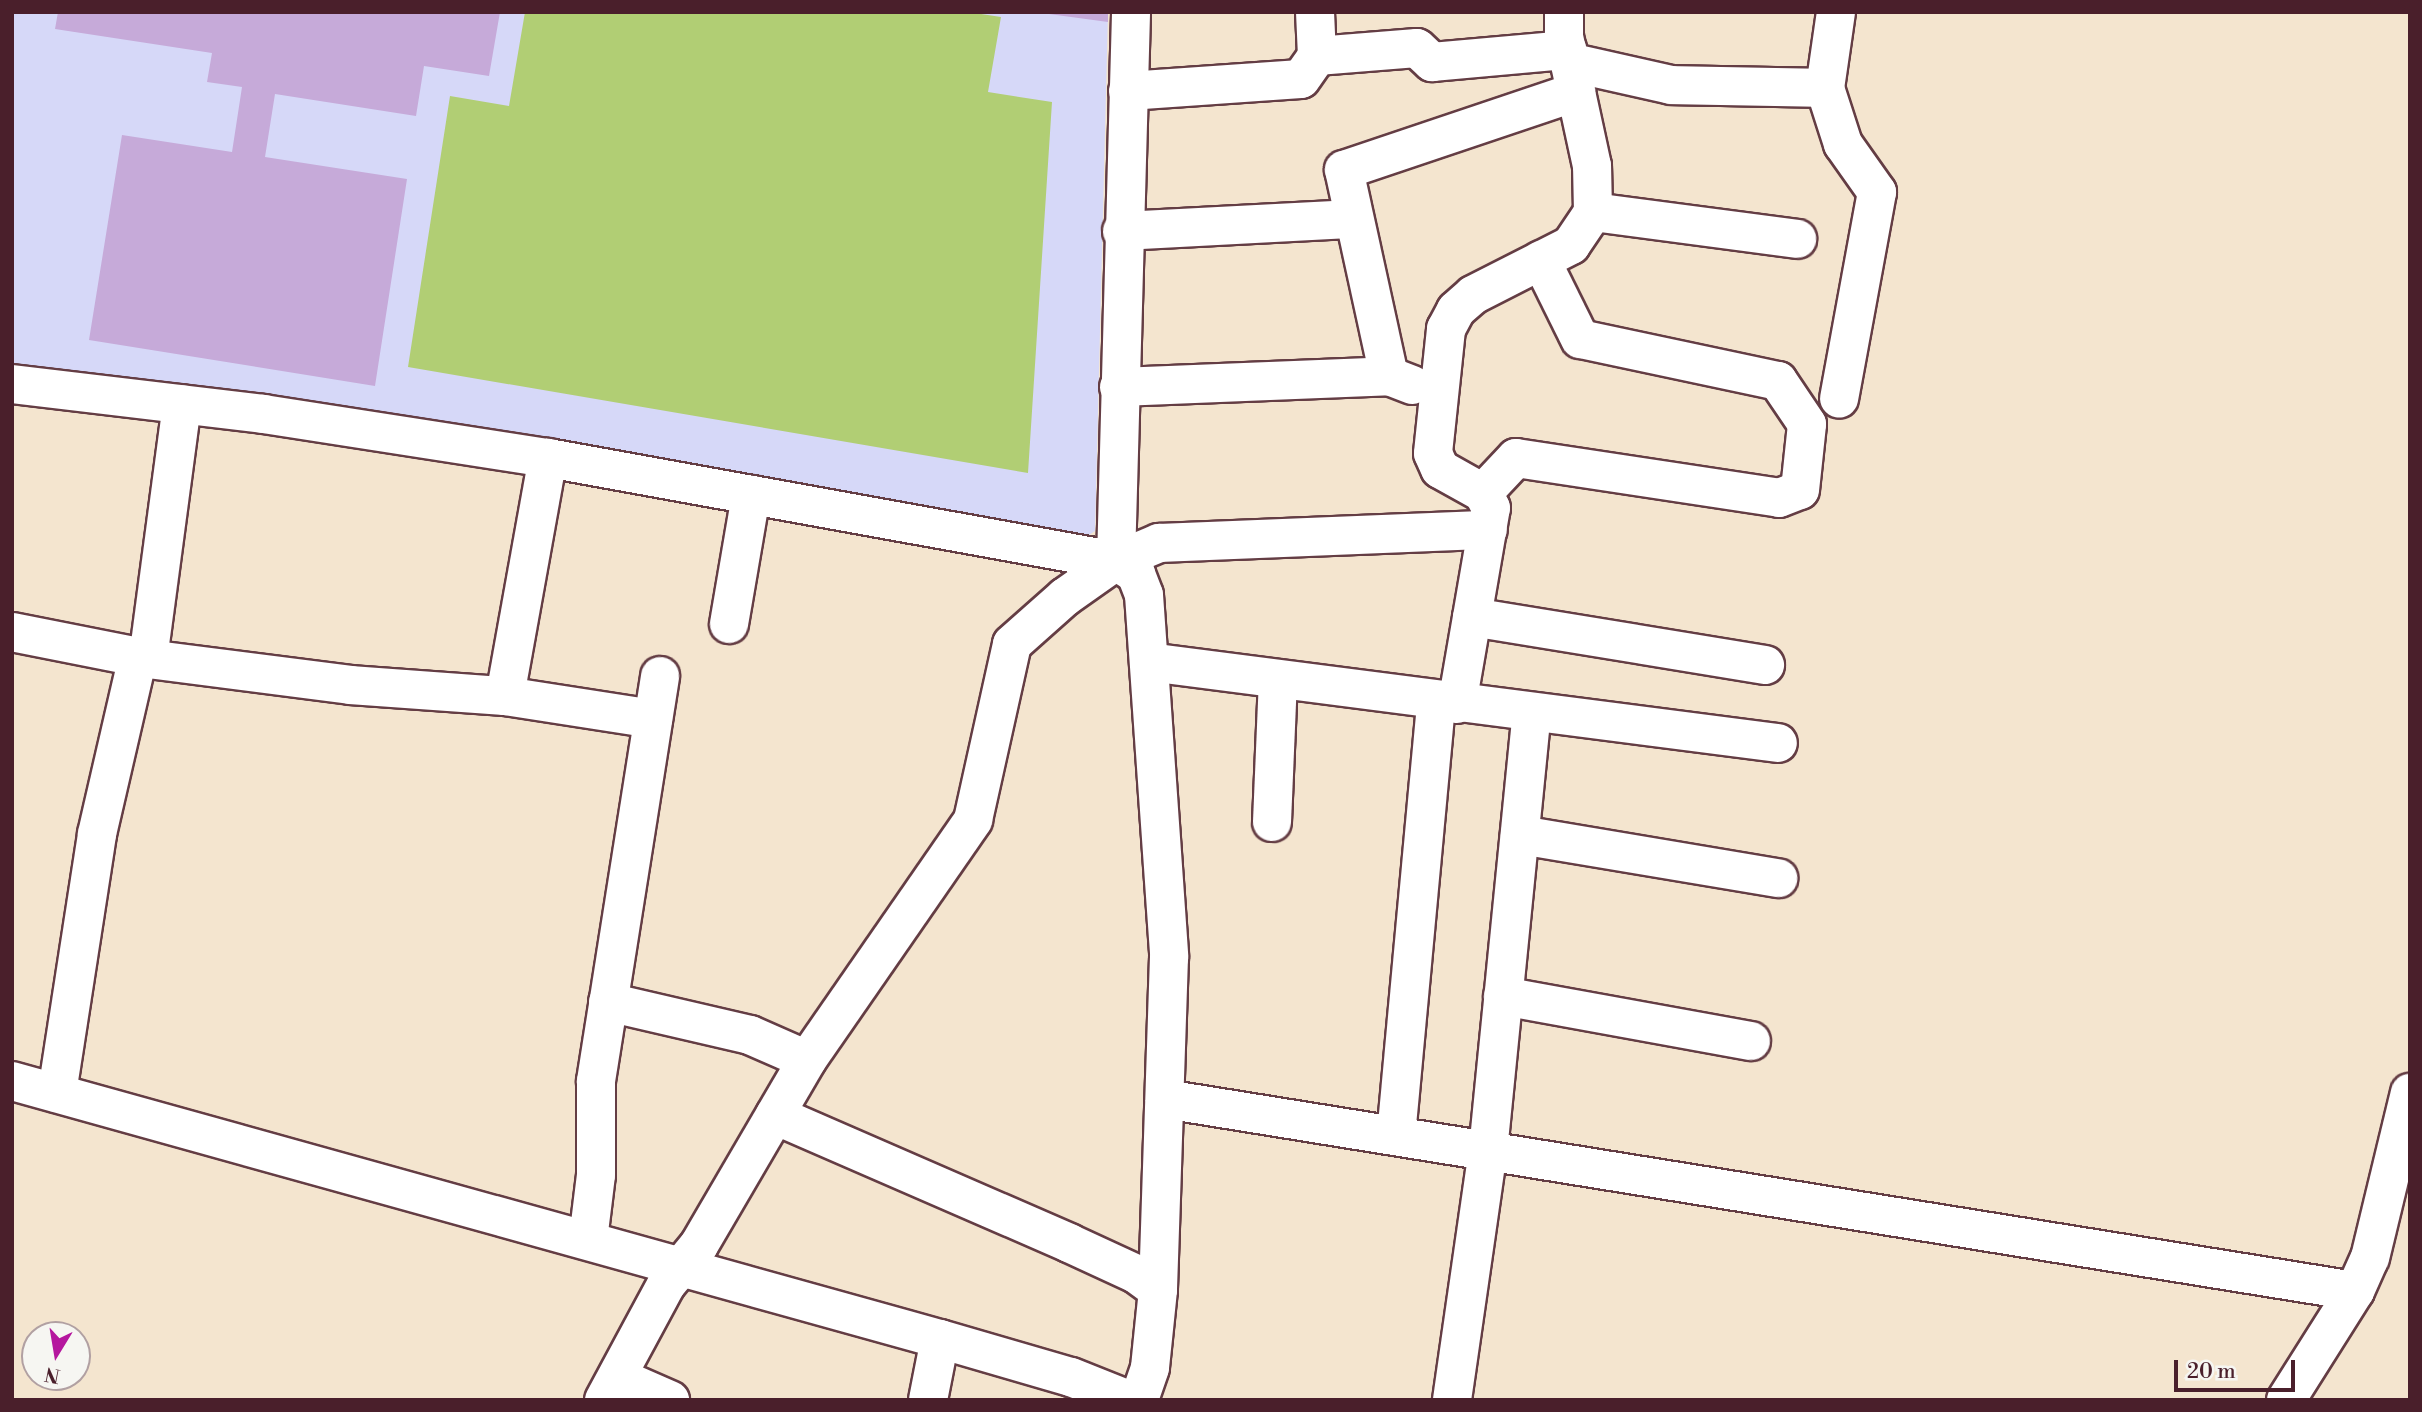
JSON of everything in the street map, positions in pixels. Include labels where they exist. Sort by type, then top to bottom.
[{"type":"street","points":[[1116,561],[1122,231],[1131,12]]},
{"type":"street","points":[[1128,91],[1301,79],[1317,56],[1315,12]]},
{"type":"street","points":[[1485,511],[1440,470],[1433,453],[1446,329],[1456,310],[1571,245],[1593,212],[1592,166],[1571,68],[1564,12]]},
{"type":"street","points":[[1836,12],[1825,88],[1843,144],[1877,192],[1839,399]]},
{"type":"street","points":[[1317,56],[1417,48],[1432,62],[1571,68],[1671,85],[1825,88]]},
{"type":"street","points":[[1389,376],[1344,170],[1571,68]]},
{"type":"street","points":[[1593,212],[1797,239]]},
{"type":"street","points":[[1122,231],[1354,219]]},
{"type":"street","points":[[1396,1136],[1447,702],[1472,617],[1485,511],[1516,458],[1779,498],[1800,490],[1807,424],[1778,381],[1580,339],[1541,260]]},
{"type":"street","points":[[1119,387],[1389,376],[1438,396]]},
{"type":"street","points":[[12,384],[181,404],[548,458],[1116,561],[1136,574],[1144,595],[1170,957],[1158,1290],[1150,1368],[1139,1400]]},
{"type":"street","points":[[57,1093],[97,834],[143,658],[181,404]]},
{"type":"street","points":[[505,696],[548,458]]},
{"type":"street","points":[[729,624],[751,495]]},
{"type":"street","points":[[670,1400],[610,1388],[666,1285],[683,1266],[807,1060],[973,820],[1012,644],[1065,597],[1116,561],[1160,543],[1485,511]]},
{"type":"street","points":[[1472,617],[1765,665]]},
{"type":"street","points":[[12,632],[143,658],[350,685],[505,696],[653,719]]},
{"type":"street","points":[[1149,662],[1532,714],[1779,743]]},
{"type":"street","points":[[588,1240],[596,1175],[596,1081],[660,676]]},
{"type":"street","points":[[1272,822],[1278,680]]},
{"type":"street","points":[[1452,1400],[1488,1151],[1532,714]]},
{"type":"street","points":[[1520,835],[1778,878]]},
{"type":"street","points":[[1503,996],[1751,1041]]},
{"type":"street","points":[[608,1002],[750,1035],[807,1060]]},
{"type":"street","points":[[12,1081],[367,1182],[683,1266],[940,1339],[1071,1377],[1129,1400]]},
{"type":"street","points":[[2286,1400],[2356,1291],[2381,1225],[2410,1093]]},
{"type":"street","points":[[1165,1100],[2356,1291]]},
{"type":"street","points":[[775,1115],[1069,1243],[1136,1274],[1158,1290]]},
{"type":"street","points":[[928,1400],[940,1339]]},
{"type":"shaded area","points":[[12,12],[1108,12],[1095,531],[1089,535],[553,444],[12,367]]},
{"type":"green space","points":[[525,12],[968,12],[1001,17],[988,92],[1052,102],[1028,473],[408,367],[450,96],[509,106]]},
{"type":"building","points":[[58,12],[500,12],[489,76],[424,66],[416,116],[275,94],[265,157],[407,179],[375,386],[89,340],[122,135],[232,152],[242,87],[207,82],[212,53],[55,29]]},
{"type":"building","points":[[1108,12],[1108,22],[1049,14]]}]
